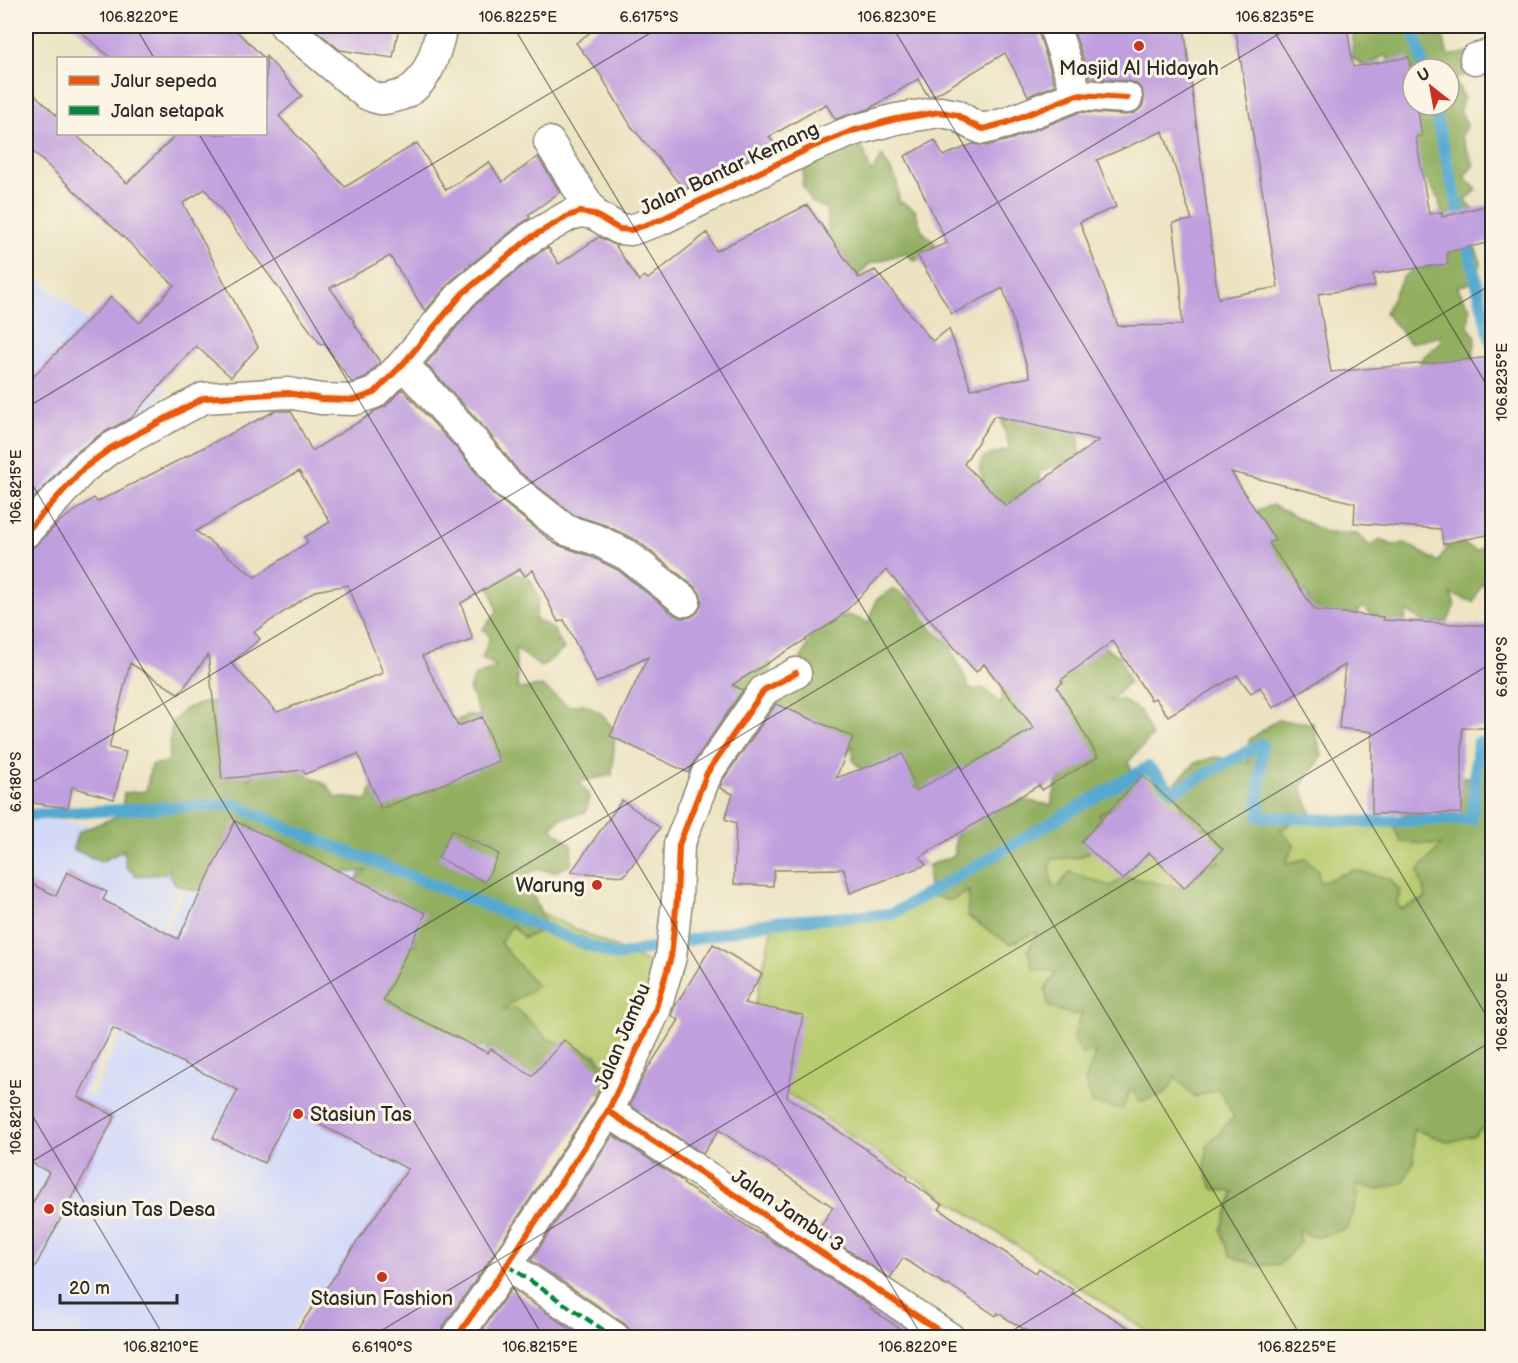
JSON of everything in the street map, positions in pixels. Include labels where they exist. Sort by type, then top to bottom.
[{"type":"street","points":[[285,26],[366,94],[382,99],[401,96],[420,83],[430,66],[442,26]]},
{"type":"street","points":[[1054,26],[1077,95]]},
{"type":"street","name":"Jalan Bantar Kemang","points":[[594,214],[619,229],[642,228],[810,148],[852,131],[896,119],[940,112],[957,115],[983,129],[1006,123],[1077,95],[1127,98]]},
{"type":"street","points":[[549,142],[594,214]]},
{"type":"street","points":[[26,532],[84,468],[111,448],[204,398],[288,393],[321,399],[354,400],[374,393],[403,364],[464,293],[530,238],[568,216],[580,212],[594,214]]},
{"type":"street","points":[[403,364],[506,483],[566,530],[597,540],[627,555],[685,601]]},
{"type":"street","name":"Jalan Jambu","points":[[456,1338],[608,1111],[655,1011],[671,957],[679,845],[707,773],[764,690],[796,673]]},
{"type":"street","name":"Jalan Jambu 3","points":[[608,1111],[950,1338]]},
{"type":"street","points":[[507,1265],[615,1338]]},
{"type":"shaded area","points":[[26,267],[168,390],[26,542]]},
{"type":"shaded area","points":[[223,805],[526,924],[398,1209],[489,1276],[448,1337],[363,1337],[311,1299],[285,1337],[26,1337],[26,819],[205,835],[163,925],[168,928]],"holes":[[[145,980],[92,1097],[86,1094],[103,1055]]]},
{"type":"green space","points":[[1359,26],[1421,26],[1429,36],[1443,37],[1448,56],[1491,49],[1482,69],[1461,76],[1461,57],[1401,57],[1401,88],[1398,72],[1385,55],[1367,67],[1352,58],[1353,37]]},
{"type":"green space","points":[[1461,111],[1467,125],[1461,137],[1474,165],[1464,176],[1477,190],[1464,201],[1473,209],[1470,235],[1481,262],[1474,282],[1457,287],[1470,308],[1468,327],[1476,337],[1472,358],[1492,372],[1492,479],[1471,463],[1419,375],[1421,359],[1441,342],[1441,336],[1410,343],[1385,313],[1403,277],[1419,265],[1430,268],[1430,254],[1446,231],[1438,197],[1416,166],[1407,117],[1461,117]]},
{"type":"green space","points":[[833,144],[863,148],[871,173],[882,156],[897,181],[899,201],[915,210],[922,231],[936,244],[931,251],[915,261],[905,253],[869,264],[852,283],[819,241],[829,234],[826,209],[811,201],[802,184],[805,162]]},
{"type":"green space","points":[[1007,411],[1078,425],[1080,458],[1039,472],[1063,621],[1120,657],[1129,682],[1110,701],[1121,699],[1140,711],[1152,736],[1128,762],[1137,782],[1130,799],[1100,814],[1100,845],[1081,857],[1051,859],[1050,876],[1053,887],[1060,885],[1070,872],[1110,886],[1126,877],[1184,888],[1192,865],[1220,862],[1206,846],[1216,830],[1201,829],[1183,817],[1175,783],[1195,763],[1215,757],[1248,763],[1249,740],[1277,720],[1313,723],[1322,756],[1301,787],[1311,812],[1280,830],[1294,845],[1286,863],[1306,859],[1318,870],[1320,883],[1354,870],[1390,879],[1400,891],[1397,904],[1401,909],[1426,898],[1418,871],[1441,845],[1401,842],[1394,827],[1399,816],[1419,811],[1440,823],[1438,794],[1459,777],[1474,777],[1485,746],[1492,744],[1492,1153],[1482,1127],[1475,1135],[1449,1142],[1413,1129],[1414,1161],[1404,1182],[1378,1190],[1356,1184],[1358,1196],[1348,1228],[1316,1238],[1298,1230],[1300,1242],[1280,1264],[1258,1266],[1230,1256],[1221,1230],[1234,1192],[1213,1189],[1205,1170],[1207,1145],[1234,1117],[1219,1089],[1195,1097],[1175,1077],[1166,1092],[1152,1098],[1140,1101],[1131,1089],[1122,1109],[1092,1103],[1085,1082],[1096,1053],[1082,1054],[1073,1040],[1082,1011],[1073,1015],[1049,1007],[1045,990],[1056,972],[1033,969],[1028,951],[1038,931],[1010,944],[967,916],[969,891],[949,901],[928,894],[929,865],[955,855],[955,838],[968,823],[1022,800],[1051,805],[1057,782],[1080,764],[940,800],[911,785],[864,772],[853,760],[853,746],[837,763],[774,730],[749,741],[722,738],[703,711],[771,635],[770,682],[800,661],[817,624],[848,615],[869,623],[876,600],[892,589],[912,600],[932,630],[949,643],[970,690],[983,688],[1001,704],[1003,686],[986,488],[979,468],[983,457],[1010,449],[1002,423]]},
{"type":"green space","points":[[1272,505],[1325,532],[1357,534],[1370,546],[1380,539],[1392,545],[1407,544],[1438,562],[1448,547],[1463,543],[1476,551],[1487,543],[1492,543],[1492,590],[1483,582],[1473,602],[1451,594],[1455,606],[1447,622],[1424,623],[1407,611],[1404,624],[1389,628],[1362,607],[1350,623],[1314,615],[1306,592],[1290,598],[1247,514]]},
{"type":"green space","points":[[506,571],[530,578],[539,598],[535,619],[553,629],[564,649],[541,667],[515,648],[518,689],[542,686],[568,706],[583,704],[601,713],[615,731],[612,775],[579,782],[590,798],[586,812],[560,819],[551,828],[572,845],[571,865],[554,872],[536,869],[517,882],[531,891],[547,928],[524,938],[512,925],[500,943],[537,986],[502,1010],[516,1008],[548,1039],[597,1055],[605,1075],[528,1081],[524,1068],[517,1075],[497,1074],[485,1046],[451,1052],[354,1002],[390,988],[398,946],[416,944],[410,924],[349,887],[366,871],[235,880],[195,891],[175,884],[169,874],[171,870],[169,868],[165,874],[137,876],[126,867],[124,850],[101,862],[73,849],[78,832],[121,815],[124,793],[146,791],[151,765],[168,762],[172,722],[185,709],[206,702],[226,703],[243,715],[250,780],[257,768],[279,760],[327,785],[335,797],[368,800],[373,782],[444,728],[467,715],[481,717],[469,689],[475,676],[497,667],[482,658],[490,637],[483,629],[497,611],[489,583]]},
{"type":"green space","points":[[1478,743],[1492,744],[1492,1337],[1155,1337],[743,1064],[773,922],[892,914],[1148,767],[1173,792],[1262,744],[1258,816],[1362,822],[1472,819]]},
{"type":"green space","points":[[378,836],[666,971],[607,1096],[390,996],[429,913],[357,879]]},
{"type":"building","points":[[74,26],[232,26],[263,57],[110,57]]},
{"type":"building","points":[[311,26],[399,26],[393,58],[340,50]]},
{"type":"building","points":[[599,26],[1037,26],[1055,85],[1028,96],[1005,53],[935,95],[928,96],[918,79],[869,109],[835,119],[826,104],[769,137],[776,145],[684,189],[631,126],[600,74],[576,43]]},
{"type":"building","points":[[1072,26],[1184,26],[1218,298],[1278,287],[1235,26],[1347,26],[1353,67],[1401,58],[1401,117],[1419,117],[1422,136],[1416,137],[1429,214],[1442,212],[1442,217],[1492,204],[1492,242],[1447,252],[1448,264],[1373,274],[1375,286],[1318,294],[1331,372],[1492,357],[1492,534],[1443,544],[1441,529],[1354,523],[1355,503],[1231,472],[1275,540],[1269,543],[1315,610],[1383,617],[1383,620],[1492,626],[1492,728],[1462,728],[1462,813],[1372,814],[1372,732],[1339,728],[1345,665],[1273,708],[1260,687],[1251,693],[1237,675],[1168,716],[1155,698],[1151,700],[1113,641],[1061,680],[1063,682],[1057,687],[1098,757],[1042,790],[1039,785],[920,857],[926,865],[850,893],[844,869],[774,870],[773,886],[734,884],[736,823],[725,819],[733,794],[720,788],[722,781],[776,704],[853,737],[836,778],[903,754],[916,791],[961,765],[963,769],[1034,728],[984,664],[976,672],[886,570],[837,620],[732,685],[743,690],[693,763],[689,773],[610,736],[648,657],[596,683],[564,620],[558,622],[533,570],[525,576],[520,569],[461,603],[473,640],[422,656],[458,726],[482,717],[499,761],[381,809],[358,754],[305,774],[303,770],[222,779],[208,655],[179,694],[130,663],[109,748],[126,752],[114,799],[72,787],[68,808],[26,802],[33,754],[26,751],[26,549],[38,544],[59,522],[94,498],[97,502],[275,411],[291,411],[312,451],[372,412],[386,406],[402,389],[460,452],[493,494],[555,544],[590,556],[618,570],[675,615],[682,618],[691,617],[698,612],[702,603],[701,595],[696,588],[638,541],[605,525],[574,515],[518,471],[486,429],[426,364],[475,305],[548,247],[559,264],[599,237],[615,245],[639,281],[644,276],[648,279],[707,233],[716,251],[807,205],[859,278],[875,270],[932,341],[949,329],[971,389],[1030,377],[1003,288],[952,314],[917,255],[947,243],[905,156],[935,140],[943,156],[973,144],[987,146],[1012,139],[1080,112],[1126,115],[1135,113],[1142,107],[1144,100],[1142,90],[1137,84],[1129,81],[1090,78]],"holes":[[[1163,131],[1192,220],[1173,223],[1181,287],[1182,325],[1118,326],[1080,222],[1116,207],[1097,160]],[[994,416],[1099,440],[1006,506],[964,464]],[[299,471],[330,522],[305,537],[308,542],[255,577],[196,531]],[[348,585],[383,673],[277,712],[231,663],[260,639],[254,632],[315,591]]]},
{"type":"building","points":[[267,57],[302,96],[279,116],[345,187],[417,143],[446,190],[489,162],[502,182],[538,157],[560,192],[528,215],[530,218],[452,280],[425,311],[390,256],[330,288],[380,362],[365,378],[352,383],[324,343],[321,345],[205,189],[183,203],[258,347],[231,377],[196,346],[131,418],[101,434],[74,454],[26,507],[26,384],[111,297],[140,323],[174,285],[26,145],[26,86],[57,116],[57,135],[76,135],[127,183],[176,135],[267,135]]},
{"type":"building","points":[[1142,775],[1223,849],[1184,888],[1149,852],[1123,880],[1081,842]]},
{"type":"building","points":[[622,800],[660,828],[624,876],[571,872]]},
{"type":"building","points":[[235,821],[426,913],[383,1001],[488,1053],[491,1049],[532,1076],[564,1040],[606,1075],[593,1103],[442,1328],[439,1338],[291,1338],[408,1169],[291,1110],[264,1163],[213,1138],[238,1090],[113,1028],[78,1097],[115,1116],[26,1284],[26,1216],[49,1172],[26,1160],[26,881],[56,896],[67,872],[107,892],[103,900],[178,939]]},
{"type":"building","points":[[452,830],[499,854],[485,882],[438,858]]},
{"type":"building","points":[[713,944],[762,974],[744,1003],[803,1015],[787,1097],[908,1177],[907,1179],[942,1205],[939,1209],[1036,1273],[1039,1268],[1073,1290],[1072,1293],[1146,1338],[1038,1338],[998,1313],[996,1316],[903,1258],[890,1278],[818,1230],[833,1207],[719,1130],[703,1154],[630,1105],[646,1071],[679,1020],[672,1016],[674,1008]]},
{"type":"building","points":[[613,1135],[684,1182],[683,1184],[871,1306],[870,1308],[913,1338],[632,1338],[625,1324],[531,1260]]},
{"type":"building","points":[[511,1289],[583,1338],[477,1338]]},
{"type":"waterway","points":[[1413,26],[1421,57]]},
{"type":"waterway","points":[[1436,117],[1492,345]]},
{"type":"waterway","points":[[26,815],[233,804],[292,830],[616,956],[773,922],[892,914],[1148,767],[1173,792],[1262,744],[1258,816],[1362,822],[1472,819],[1478,743],[1492,744]]},
{"type":"marked path","points":[[507,1265],[615,1338]]},
{"type":"cycle path","points":[[26,532],[84,468],[111,448],[204,398],[288,393],[321,399],[354,400],[374,393],[403,364],[463,293],[530,238],[568,216],[580,212],[594,214],[619,229],[631,230],[660,220],[810,148],[852,131],[896,119],[940,112],[957,115],[983,129],[1006,123],[1077,95],[1127,98]]},
{"type":"cycle path","points":[[456,1338],[608,1111],[655,1011],[671,957],[677,899],[679,845],[707,773],[764,690],[796,673]]},
{"type":"cycle path","points":[[608,1111],[950,1338]]},
{"type":"place","name":"Masjid Al Hidayah","points":[[1139,46]]},
{"type":"place","name":"Warung","points":[[597,885]]},
{"type":"place","name":"Stasiun Tas","points":[[298,1114]]},
{"type":"place","name":"Stasiun Tas Desa","points":[[49,1209]]},
{"type":"place","name":"Stasiun Fashion","points":[[382,1277]]}]
